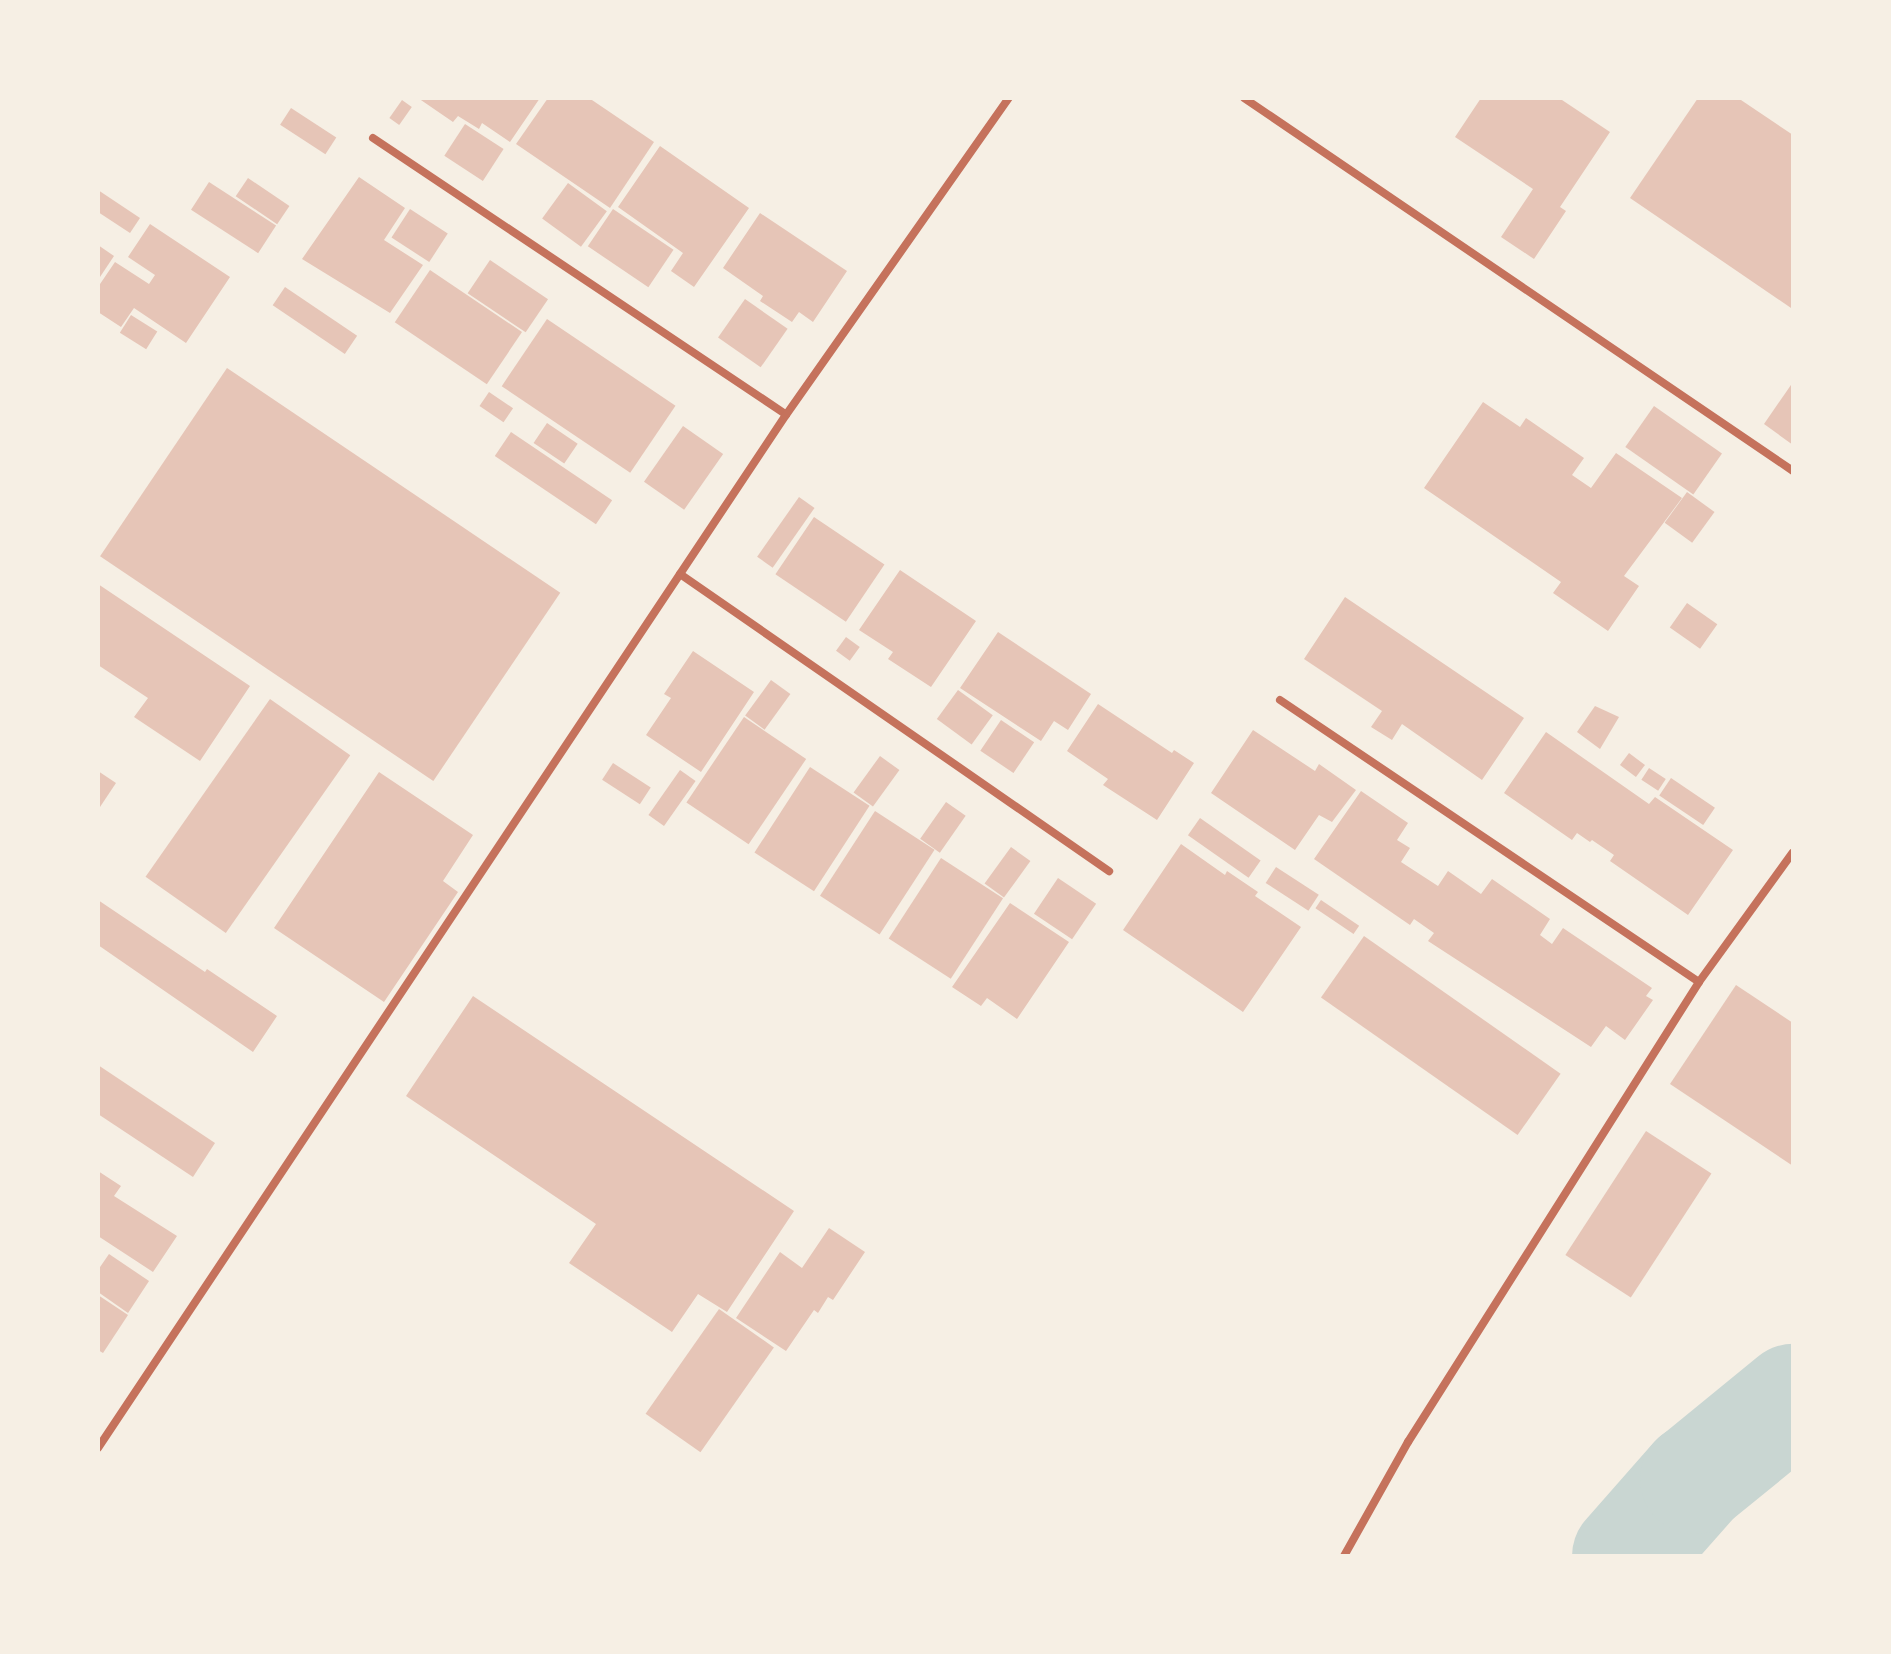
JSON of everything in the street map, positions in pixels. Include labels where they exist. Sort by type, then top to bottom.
[{"type":"street","points":[[98,1448],[786,415],[1009,98]]},
{"type":"street","points":[[1244,98],[1793,471]]},
{"type":"street","points":[[373,138],[786,415]]},
{"type":"street","points":[[680,574],[1109,871]]},
{"type":"street","points":[[1280,700],[1699,982]]},
{"type":"street","points":[[1344,1556],[1408,1442],[1699,982],[1793,852]]},
{"type":"building","points":[[418,98],[540,98],[510,142],[482,123],[479,129],[458,116],[453,122]]},
{"type":"building","points":[[548,98],[589,98],[654,142],[610,208],[516,144]]},
{"type":"building","points":[[1481,98],[1559,98],[1610,132],[1560,207],[1566,211],[1534,259],[1501,237],[1533,189],[1455,137]]},
{"type":"building","points":[[1698,98],[1738,98],[1793,135],[1791,308],[1630,198]]},
{"type":"building","points":[[402,100],[412,107],[399,125],[389,118]]},
{"type":"building","points":[[291,108],[336,137],[325,154],[280,125]]},
{"type":"building","points":[[465,124],[504,149],[483,181],[444,156]]},
{"type":"building","points":[[660,146],[749,208],[694,287],[671,271],[683,253],[618,207]]},
{"type":"building","points":[[359,177],[405,208],[384,240],[423,265],[390,313],[302,259]]},
{"type":"building","points":[[248,178],[289,206],[277,224],[236,196]]},
{"type":"building","points":[[209,182],[276,226],[258,253],[191,210]]},
{"type":"building","points":[[568,183],[607,211],[581,247],[542,219]]},
{"type":"building","points":[[98,190],[140,218],[130,233],[98,212]]},
{"type":"building","points":[[410,209],[448,234],[429,262],[391,238]]},
{"type":"building","points":[[613,209],[674,250],[648,287],[588,246]]},
{"type":"building","points":[[760,213],[847,271],[813,322],[799,312],[792,322],[760,301],[763,296],[723,268]]},
{"type":"building","points":[[150,224],[230,277],[186,343],[134,308],[121,327],[98,312],[98,287],[115,262],[149,284],[155,275],[128,257]]},
{"type":"building","points":[[98,245],[114,256],[98,280]]},
{"type":"building","points":[[490,260],[548,299],[526,332],[468,293]]},
{"type":"building","points":[[430,270],[522,332],[487,384],[395,322]]},
{"type":"building","points":[[285,287],[357,336],[345,354],[273,305]]},
{"type":"building","points":[[745,299],[788,329],[761,367],[718,338]]},
{"type":"building","points":[[131,315],[157,331],[146,349],[120,333]]},
{"type":"building","points":[[547,319],[676,406],[630,473],[502,386]]},
{"type":"building","points":[[227,368],[560,593],[433,781],[100,556]]},
{"type":"building","points":[[1793,382],[1793,445],[1764,424]]},
{"type":"building","points":[[489,392],[513,408],[504,422],[479,406]]},
{"type":"building","points":[[1483,402],[1520,427],[1526,418],[1584,458],[1572,475],[1591,488],[1616,453],[1682,498],[1624,576],[1639,586],[1608,631],[1553,593],[1561,582],[1424,488]]},
{"type":"building","points":[[1654,406],[1722,454],[1693,495],[1625,447]]},
{"type":"building","points":[[547,423],[578,444],[564,464],[534,443]]},
{"type":"building","points":[[683,426],[723,454],[684,510],[644,482]]},
{"type":"building","points":[[511,432],[612,500],[596,524],[495,456]]},
{"type":"building","points":[[1687,492],[1715,512],[1692,543],[1665,523]]},
{"type":"building","points":[[799,497],[815,508],[773,568],[757,557]]},
{"type":"building","points":[[814,517],[884,565],[846,622],[775,574]]},
{"type":"building","points":[[900,570],[976,621],[931,687],[888,659],[893,652],[859,630]]},
{"type":"building","points":[[98,584],[250,686],[200,761],[134,717],[148,698],[98,665]]},
{"type":"building","points":[[1345,597],[1524,718],[1482,780],[1402,724],[1392,740],[1371,727],[1382,711],[1304,659]]},
{"type":"building","points":[[1687,603],[1717,624],[1700,649],[1670,628]]},
{"type":"building","points":[[998,632],[1091,694],[1068,730],[1054,721],[1041,741],[960,688]]},
{"type":"building","points":[[846,637],[860,647],[850,661],[836,651]]},
{"type":"building","points":[[693,651],[754,692],[701,772],[646,735],[671,698],[664,694]]},
{"type":"building","points":[[771,680],[790,694],[765,730],[745,716]]},
{"type":"building","points":[[958,690],[993,715],[972,744],[937,719]]},
{"type":"building","points":[[270,699],[350,755],[226,933],[146,877]]},
{"type":"building","points":[[1098,704],[1172,753],[1174,750],[1194,763],[1157,820],[1103,785],[1108,779],[1067,751]]},
{"type":"building","points":[[1595,706],[1619,717],[1600,749],[1577,732]]},
{"type":"building","points":[[744,717],[806,759],[749,844],[686,802]]},
{"type":"building","points":[[1001,720],[1034,742],[1013,773],[980,751]]},
{"type":"building","points":[[1253,730],[1315,771],[1319,764],[1356,790],[1332,822],[1319,815],[1295,850],[1211,793]]},
{"type":"building","points":[[1546,732],[1649,804],[1655,797],[1733,850],[1688,915],[1610,861],[1614,855],[1592,840],[1590,842],[1577,833],[1572,840],[1504,793]]},
{"type":"building","points":[[1629,753],[1645,765],[1636,777],[1620,765]]},
{"type":"building","points":[[880,756],[899,770],[873,807],[854,792]]},
{"type":"building","points":[[613,763],[651,788],[640,804],[602,780]]},
{"type":"building","points":[[810,767],[870,806],[814,891],[754,853]]},
{"type":"building","points":[[1649,768],[1666,779],[1658,791],[1641,780]]},
{"type":"building","points":[[680,770],[696,781],[664,826],[648,815]]},
{"type":"building","points":[[98,771],[116,783],[98,810]]},
{"type":"building","points":[[379,772],[473,835],[443,881],[458,892],[384,1002],[274,928]]},
{"type":"building","points":[[1671,778],[1715,808],[1703,825],[1659,795]]},
{"type":"building","points":[[1361,791],[1408,823],[1397,840],[1410,848],[1401,862],[1438,886],[1448,871],[1481,894],[1492,879],[1550,919],[1540,935],[1552,944],[1563,928],[1652,988],[1646,996],[1653,1000],[1625,1040],[1606,1026],[1591,1047],[1428,941],[1434,933],[1414,919],[1410,925],[1314,859]]},
{"type":"building","points":[[946,802],[966,816],[940,853],[920,839]]},
{"type":"building","points":[[875,811],[935,850],[880,934],[820,896]]},
{"type":"building","points":[[1200,818],[1261,860],[1249,878],[1188,835]]},
{"type":"building","points":[[1181,844],[1225,875],[1227,871],[1258,892],[1255,896],[1301,927],[1243,1012],[1123,930]]},
{"type":"building","points":[[1011,847],[1030,861],[1004,898],[985,883]]},
{"type":"building","points":[[941,858],[1003,898],[951,979],[889,939]]},
{"type":"building","points":[[1276,867],[1319,895],[1308,911],[1266,883]]},
{"type":"building","points":[[1058,878],[1096,904],[1072,939],[1034,914]]},
{"type":"building","points":[[98,900],[277,1016],[253,1052],[98,945]]},
{"type":"building","points":[[1321,900],[1359,926],[1354,934],[1315,908]]},
{"type":"building","points":[[1010,903],[1069,942],[1017,1019],[987,998],[981,1006],[952,987]]},
{"type":"building","points":[[1364,936],[1561,1074],[1518,1135],[1321,997]]},
{"type":"building","points":[[1736,985],[1793,1023],[1793,1166],[1670,1084]]},
{"type":"building","points":[[473,996],[794,1211],[727,1312],[698,1294],[672,1332],[569,1263],[596,1224],[406,1096]]},
{"type":"building","points":[[98,1065],[215,1143],[193,1177],[98,1114]]},
{"type":"building","points":[[1646,1131],[1711,1173],[1631,1298],[1565,1255]]},
{"type":"building","points":[[98,1171],[121,1186],[114,1196],[177,1236],[153,1272],[98,1236]]},
{"type":"building","points":[[829,1228],[865,1252],[833,1300],[828,1297],[818,1313],[814,1310],[786,1351],[736,1318],[780,1252],[802,1268]]},
{"type":"building","points":[[109,1254],[149,1281],[128,1313],[98,1292],[98,1270]]},
{"type":"building","points":[[98,1295],[128,1315],[103,1353],[98,1350]]},
{"type":"building","points":[[719,1309],[774,1347],[700,1452],[646,1414]]},
{"type":"waterway","points":[[1627,1556],[1695,1479],[1793,1399]]}]
